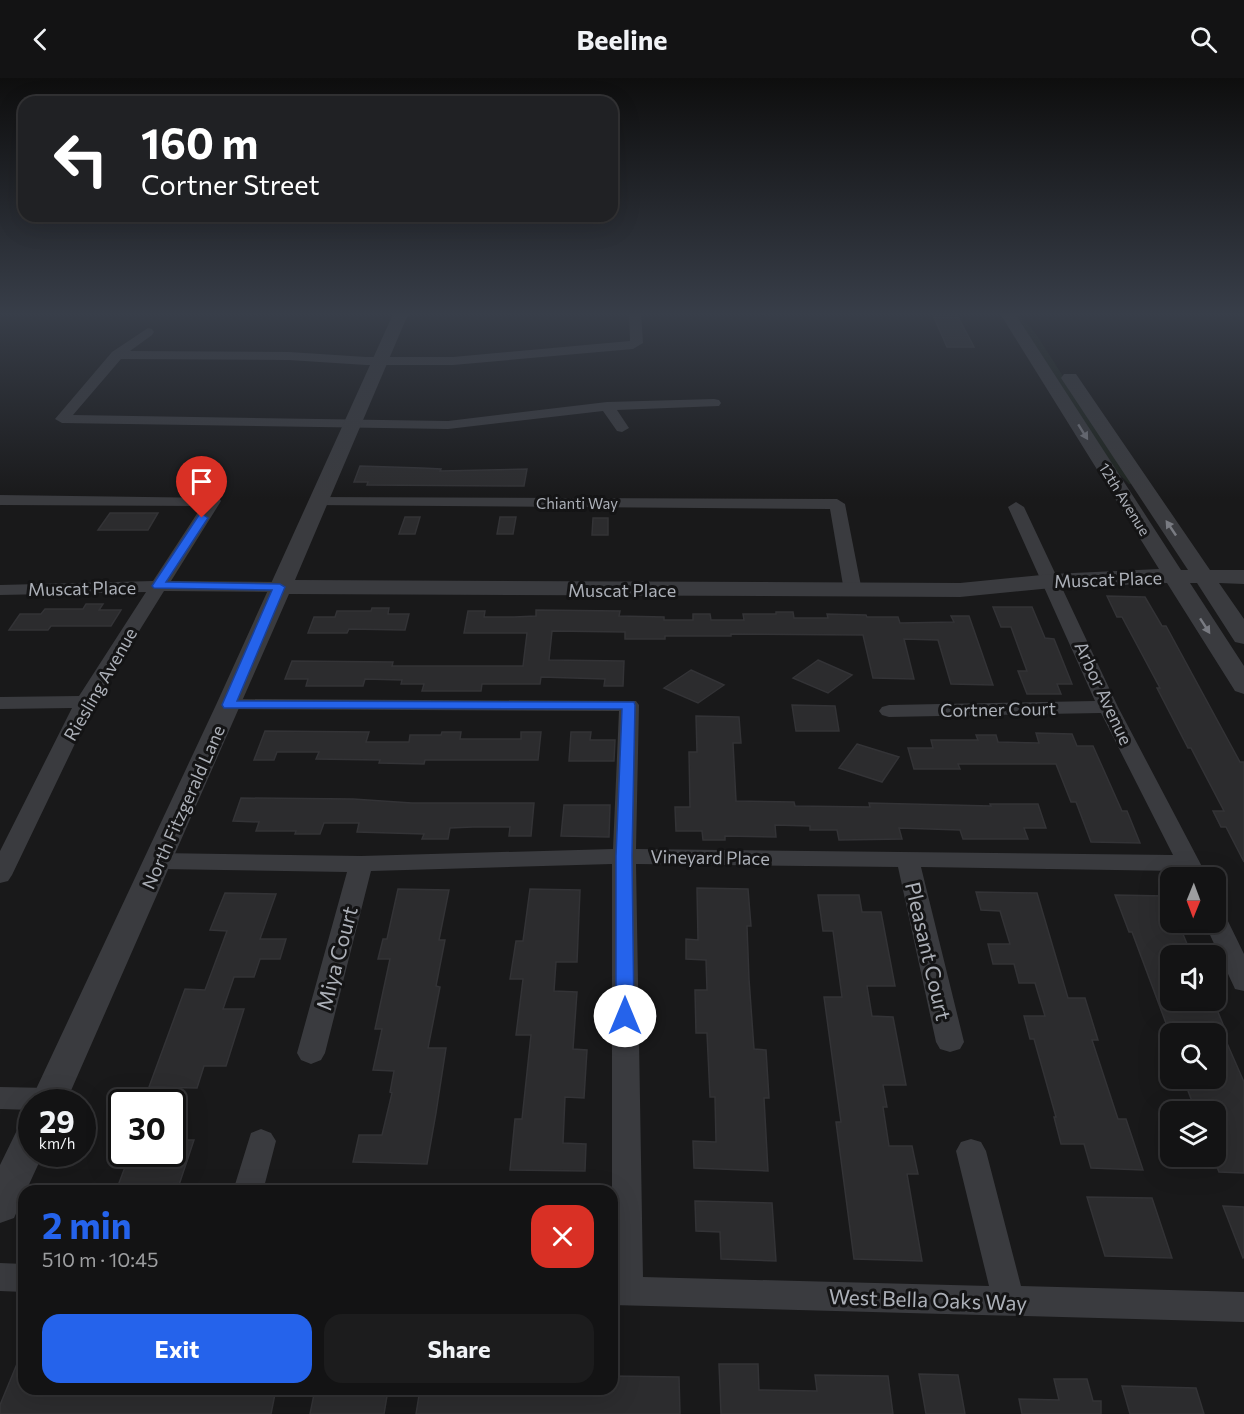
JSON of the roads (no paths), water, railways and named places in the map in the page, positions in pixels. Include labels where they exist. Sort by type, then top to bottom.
[{"type":"street","points":[[100,374],[62,419],[448,425],[506,420],[607,406],[714,403]]},
{"type":"street","name":"North Fitzgerald Lane","points":[[54,1089],[159,861],[374,374]]},
{"type":"street","name":"12th Avenue","points":[[1046,374],[1244,686]]},
{"type":"street","name":"12th Avenue","points":[[1068,374],[1244,637]]},
{"type":"street","points":[[607,406],[622,428]]},
{"type":"street","name":"Riesling Avenue","points":[[0,500],[213,501],[85,702],[3,865]]},
{"type":"street","name":"Chianti Way","points":[[318,502],[837,504],[853,591]]},
{"type":"street","name":"Arbor Avenue","points":[[1016,507],[1108,707],[1191,867]]},
{"type":"street","name":"Muscat Place","points":[[0,590],[158,586],[960,590],[1052,581],[1244,577]]},
{"type":"street","points":[[0,703],[85,702]]},
{"type":"street","points":[[229,705],[629,705],[624,856],[619,1291]]},
{"type":"street","name":"Cortner Court","points":[[889,711],[1108,707]]},
{"type":"street","name":"Vineyard Place","points":[[159,861],[361,864],[624,856],[908,860],[1160,869]]},
{"type":"street","name":"Pleasant Court","points":[[908,860],[950,1042]]},
{"type":"street","name":"Miya Court","points":[[311,1053],[361,864]]},
{"type":"street","points":[[1222,933],[1244,981]]},
{"type":"street","points":[[0,1098],[18,1099]]},
{"type":"street","points":[[250,1185],[261,1141]]},
{"type":"street","points":[[971,1151],[1009,1302]]},
{"type":"street","points":[[0,1206],[18,1167]]},
{"type":"street","points":[[0,1277],[18,1278]]},
{"type":"street","name":"West Bella Oaks Way","points":[[619,1291],[1244,1307]]}]
